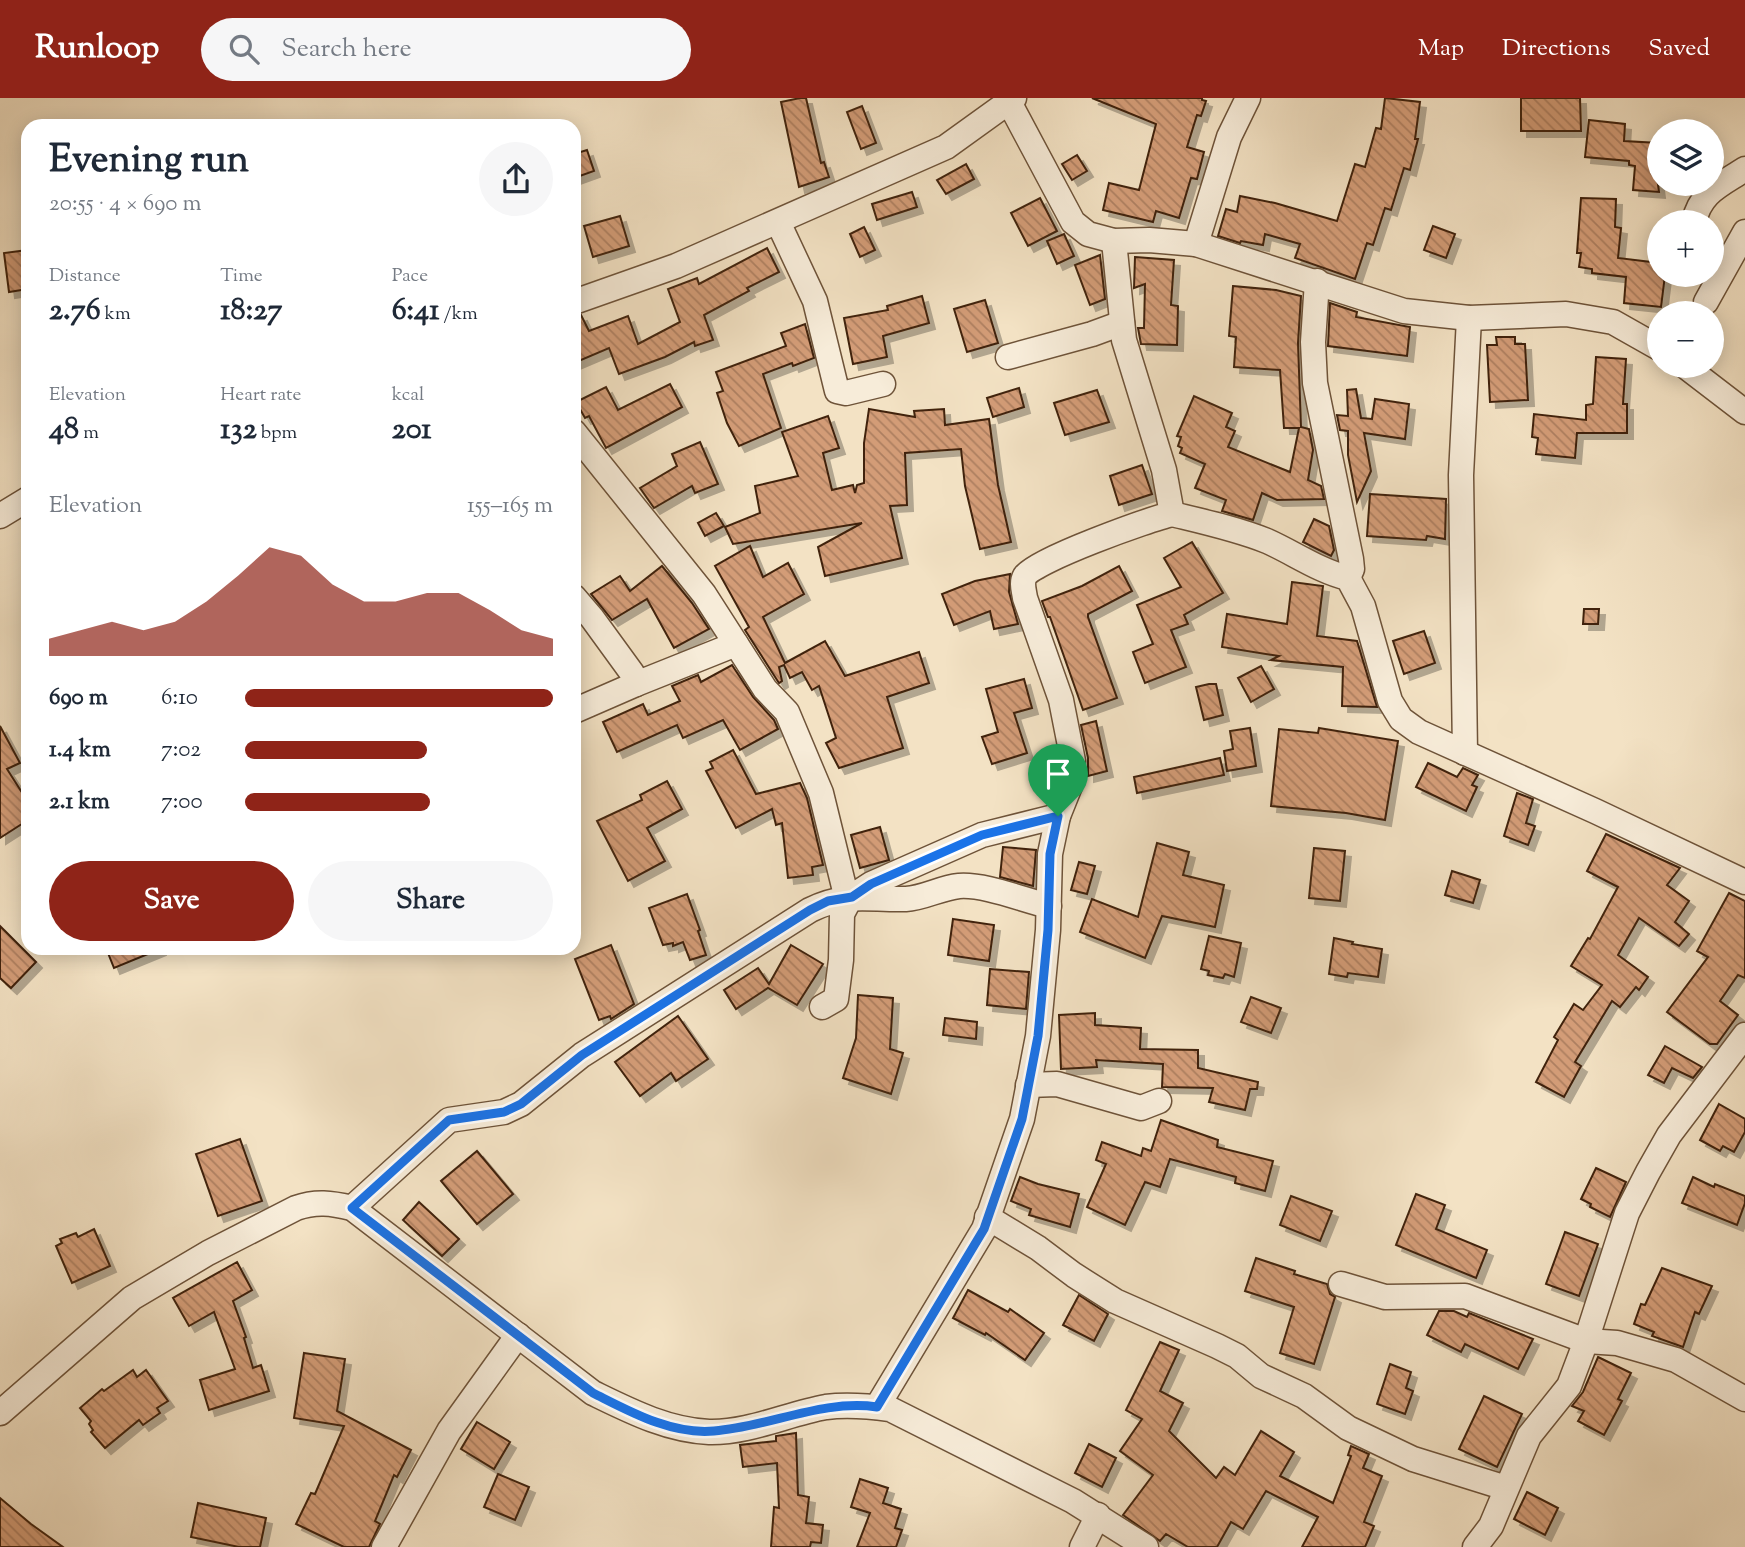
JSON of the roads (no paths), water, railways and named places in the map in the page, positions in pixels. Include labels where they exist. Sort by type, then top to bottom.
[{"type":"street","points":[[1196,244],[1229,136],[1248,98]]},
{"type":"street","points":[[581,300],[676,266],[946,147],[1012,100],[1073,222],[1088,234],[1114,241],[1149,240],[1196,244],[1404,311],[1469,318],[1566,314],[1613,322],[1647,341]]},
{"type":"street","points":[[1697,210],[1707,193],[1745,169]]},
{"type":"street","points":[[778,222],[815,301],[837,391],[846,393],[883,384]]},
{"type":"street","points":[[1710,301],[1745,232]]},
{"type":"street","points":[[1114,241],[1124,340],[1164,470],[1172,514]]},
{"type":"street","points":[[1317,282],[1313,342],[1315,383],[1351,559],[1352,569],[1348,578]]},
{"type":"street","points":[[1465,753],[1461,475],[1469,318]]},
{"type":"street","points":[[1008,357],[1122,323]]},
{"type":"street","points":[[1701,378],[1745,412]]},
{"type":"street","points":[[581,441],[704,594],[765,689],[787,712],[821,793],[844,887],[852,897]]},
{"type":"street","points":[[0,516],[21,503]]},
{"type":"street","points":[[877,1407],[976,1245],[1022,1119],[1038,1036],[1049,906],[1050,854],[1058,816],[1070,786],[1073,761],[1061,700],[1025,598],[1023,586],[1027,573],[1123,529],[1172,514],[1230,527],[1268,542],[1348,578],[1363,606],[1390,701],[1401,719],[1419,732],[1745,882]]},
{"type":"street","points":[[581,605],[632,673],[636,684]]},
{"type":"street","points":[[581,708],[736,643]]},
{"type":"street","points":[[822,1007],[836,999],[841,960],[842,914],[852,897],[871,884],[982,835],[1058,816]]},
{"type":"street","points":[[352,1208],[449,1120],[504,1112],[521,1104],[582,1055],[828,901],[852,897],[906,899],[957,886],[974,887],[1049,906]]},
{"type":"street","points":[[1475,1547],[1491,1525],[1524,1454],[1529,1436],[1569,1386],[1627,1213],[1648,1172],[1669,1135],[1745,1035]]},
{"type":"street","points":[[1028,1085],[1057,1084],[1141,1108],[1159,1101]]},
{"type":"street","points":[[0,1413],[142,1291],[208,1253],[296,1208],[310,1203],[329,1202],[352,1208],[593,1393],[635,1414],[676,1428],[711,1432],[751,1426],[825,1408],[861,1405],[890,1409],[1098,1515],[1146,1547]]},
{"type":"street","points":[[987,1217],[1115,1301],[1227,1351],[1261,1376],[1304,1396],[1348,1428],[1413,1459],[1506,1488]]},
{"type":"street","points":[[1341,1284],[1385,1297],[1465,1296],[1586,1341],[1617,1343],[1676,1360],[1745,1399]]},
{"type":"street","points":[[384,1547],[449,1431],[518,1335]]},
{"type":"street","points":[[1082,1547],[1098,1515]]}]
